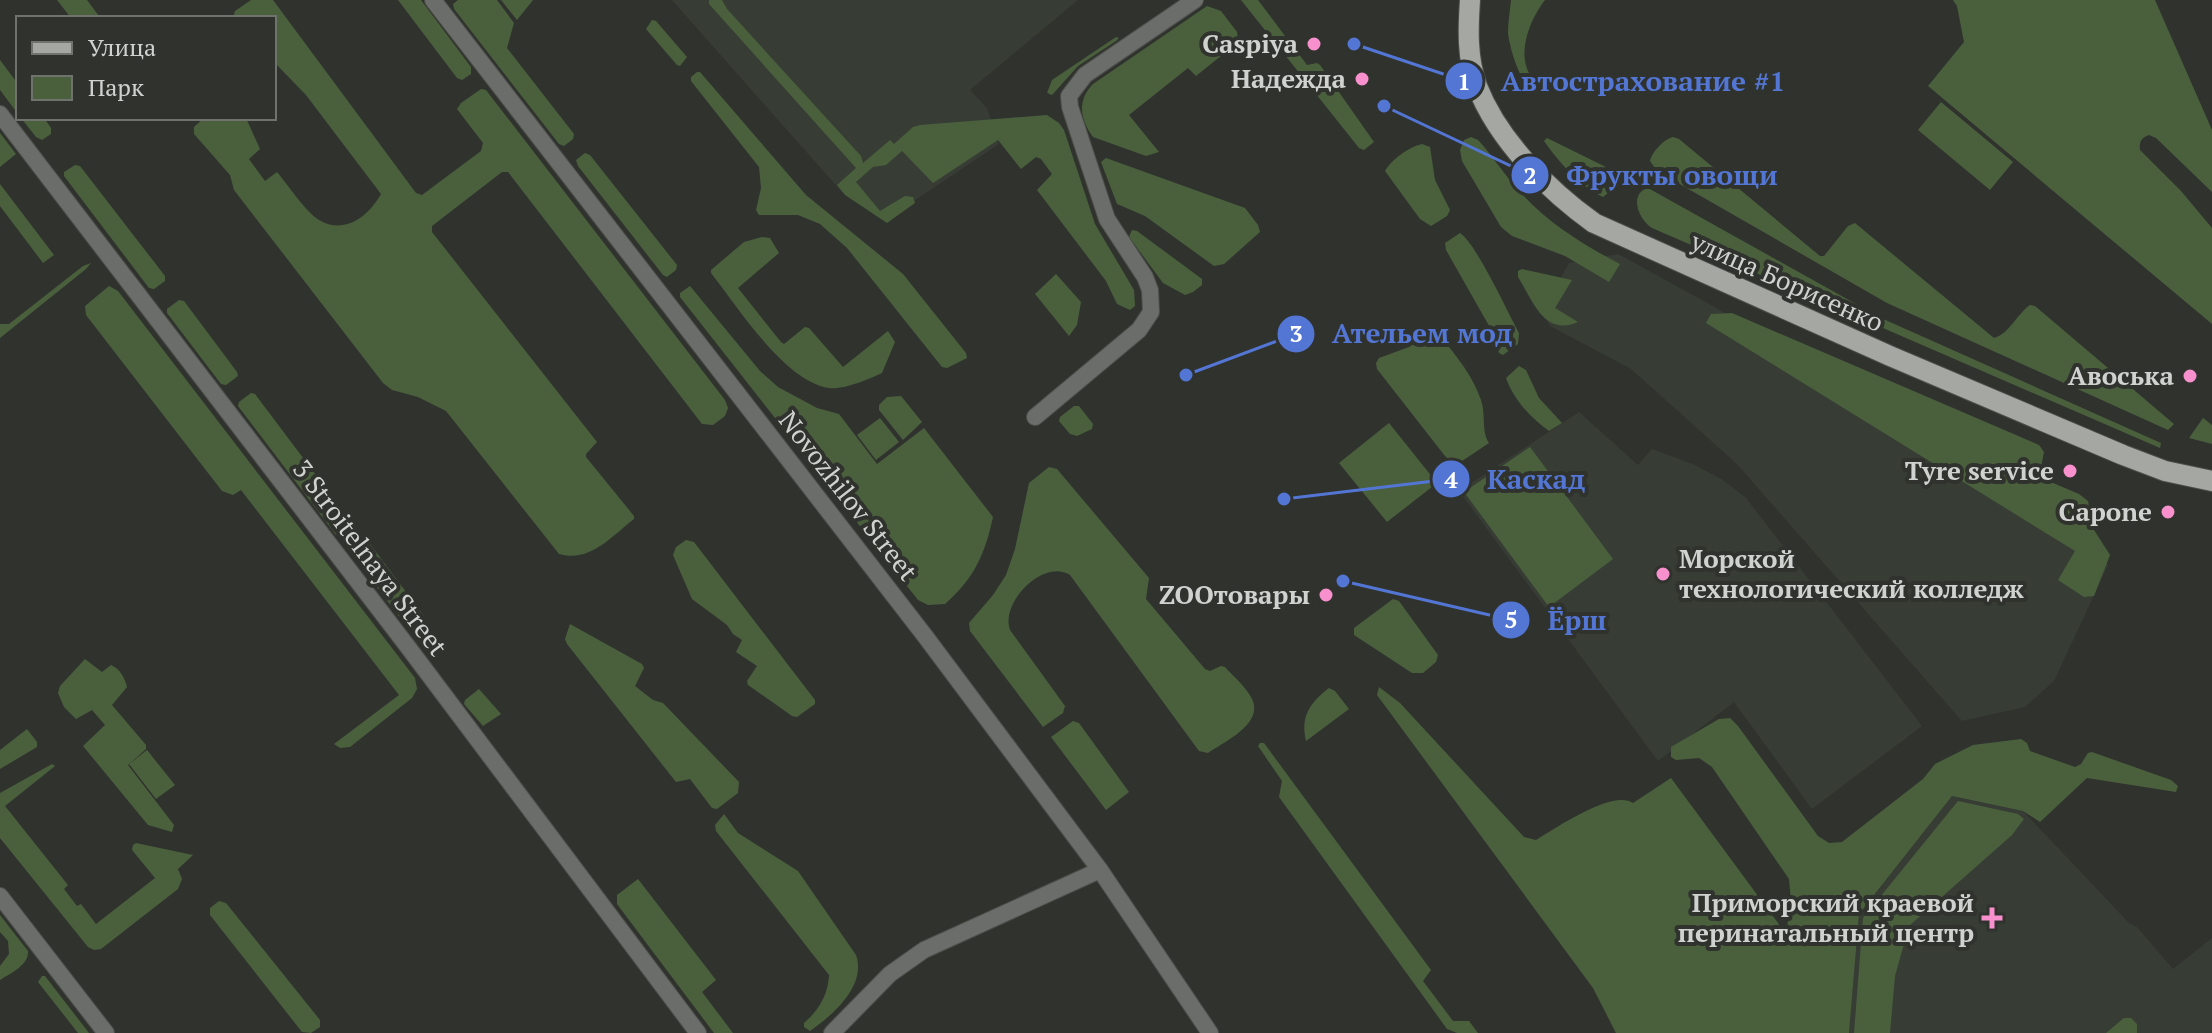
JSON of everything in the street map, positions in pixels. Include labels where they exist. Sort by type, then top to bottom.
[{"type":"main road","name":"улица Борисенко","points":[[1470,0],[1467,35],[1478,87],[1504,133],[1534,172],[1594,223],[1890,356],[2123,455],[2165,471],[2212,481]]},
{"type":"street","name":"Novozhilov Street","points":[[433,0],[845,530],[1100,870],[1210,1033]]},
{"type":"street","points":[[1035,417],[1139,330],[1151,312],[1150,290],[1145,277],[1103,210],[1069,96],[1085,75],[1195,0]]},
{"type":"street","name":"3 Stroitelnaya Street","points":[[0,114],[417,658],[698,1033]]},
{"type":"street","points":[[832,1033],[890,974],[924,950],[1100,870]]},
{"type":"street","points":[[0,896],[106,1033]]},
{"type":"shaded area","points":[[672,0],[1078,0],[970,90],[987,108],[999,144],[887,219],[841,191]]},
{"type":"shaded area","points":[[1618,254],[1713,306],[2086,533],[2108,565],[2054,681],[2025,707],[1962,721],[1737,464],[1631,369],[1550,326],[1542,312],[1569,263]]},
{"type":"shaded area","name":"Морской технологический колледж","points":[[1579,412],[1638,465],[1652,449],[1695,465],[1723,480],[1746,498],[1922,726],[1812,809],[1734,702],[1658,761],[1459,491]]},
{"type":"shaded area","name":"Приморский краевой перинатальный центр","points":[[1952,796],[2023,811],[2129,923],[2137,927],[2173,969],[2212,938],[2212,1033],[1849,1033],[1859,914]]},
{"type":"green space","points":[[57,0],[87,0],[99,16],[69,16]]},
{"type":"green space","points":[[251,0],[273,0],[416,193],[422,195],[481,151],[483,143],[457,109],[481,89],[486,90],[725,400],[728,408],[725,416],[713,425],[702,424],[508,172],[502,172],[432,226],[432,232],[597,442],[586,457],[634,516],[609,540],[581,555],[559,554],[446,411],[418,397],[392,390],[383,383],[234,190],[230,175],[194,134],[194,127],[202,120],[247,120],[260,149],[249,159],[265,181],[277,172],[308,211],[328,224],[337,226],[354,221],[369,210],[381,194],[306,95],[276,64],[276,16],[234,16],[235,11]]},
{"type":"green space","points":[[398,0],[421,0],[471,67],[471,74],[462,80],[457,78]]},
{"type":"green space","points":[[458,0],[497,0],[514,23],[507,48],[574,134],[573,139],[564,146],[559,144],[454,9],[453,4]]},
{"type":"green space","points":[[501,0],[533,0],[517,20]]},
{"type":"green space","points":[[709,0],[722,0],[861,156],[863,163],[890,140],[894,144],[913,127],[920,125],[1047,115],[1059,123],[1095,224],[1134,290],[1135,306],[1130,310],[1117,304],[1106,281],[1037,190],[1052,174],[1041,159],[1036,157],[1021,169],[998,140],[933,183],[902,151],[886,165],[873,167],[856,182],[880,211],[905,196],[913,197],[915,203],[887,223],[845,195],[837,185],[856,168],[709,4]]},
{"type":"green space","points":[[1241,0],[1258,0],[1307,65],[1320,65],[1374,142],[1364,150],[1359,148]]},
{"type":"green space","points":[[1511,0],[1545,0],[1527,35],[1524,55],[1530,76],[1546,93],[1531,89],[1515,62],[1508,33]]},
{"type":"green space","points":[[1953,0],[2155,0],[2212,130],[2212,192],[2156,138],[2149,135],[2144,137],[2140,150],[2212,228],[2212,324],[1928,86],[1964,42]]},
{"type":"green space","points":[[1207,6],[1221,11],[1237,32],[1238,39],[1196,76],[1188,68],[1129,115],[1159,152],[1146,156],[1093,137],[1082,110],[1084,96],[1093,84]]},
{"type":"green space","points":[[652,20],[687,57],[680,66],[646,29]]},
{"type":"green space","points":[[1116,37],[1119,38],[1116,41],[1078,66],[1052,95],[1047,93],[1052,80]]},
{"type":"green space","points":[[0,60],[16,81],[16,111],[0,90]]},
{"type":"green space","points":[[697,72],[806,195],[903,274],[967,358],[947,368],[942,367],[847,248],[820,224],[798,215],[759,215],[756,210],[761,188],[759,167],[691,81]]},
{"type":"green space","points":[[1941,102],[2013,162],[1990,190],[1918,130]]},
{"type":"green space","points":[[23,120],[45,120],[51,134],[42,140]]},
{"type":"green space","points":[[0,133],[16,154],[0,167]]},
{"type":"green space","points":[[1471,137],[1478,140],[1537,209],[1577,239],[1620,264],[1609,282],[1565,256],[1512,236],[1501,227],[1462,161],[1460,150],[1464,140]]},
{"type":"green space","points":[[1673,137],[1820,256],[1824,256],[1848,226],[1855,223],[1994,338],[2030,305],[2035,306],[2174,424],[2168,430],[1887,303],[1657,171],[1650,161],[1651,157],[1662,143]]},
{"type":"green space","points":[[1547,138],[1612,170],[1608,193],[1603,197],[1578,180],[1544,141]]},
{"type":"green space","points":[[1422,144],[1430,147],[1435,180],[1450,210],[1447,216],[1431,226],[1420,219],[1385,171],[1401,154]]},
{"type":"green space","points":[[585,153],[590,155],[677,265],[676,270],[667,277],[578,166],[576,160]]},
{"type":"green space","points":[[1106,158],[1245,208],[1260,232],[1224,264],[1214,266],[1145,216],[1117,204],[1101,162]]},
{"type":"green space","points":[[75,165],[80,166],[165,276],[165,281],[154,289],[149,288],[64,176],[64,172]]},
{"type":"green space","points":[[0,184],[54,255],[43,263],[0,206]]},
{"type":"green space","points":[[1648,188],[1881,318],[2161,443],[2160,448],[1652,228],[1643,219],[1637,201],[1642,191]]},
{"type":"green space","points":[[1132,230],[1202,279],[1202,285],[1185,295],[1163,283],[1129,237]]},
{"type":"green space","points":[[1460,233],[1483,264],[1519,333],[1518,344],[1503,355],[1499,353],[1492,331],[1446,250],[1445,243]]},
{"type":"green space","points":[[770,238],[779,253],[738,288],[781,342],[784,344],[805,327],[809,328],[843,367],[888,331],[895,342],[882,373],[849,386],[829,388],[795,372],[763,341],[711,273],[744,242]]},
{"type":"green space","points":[[91,263],[0,338],[0,324],[9,324]]},
{"type":"green space","points":[[1522,269],[1572,280],[1555,308],[1578,322],[1556,325],[1548,321],[1518,277],[1518,271]]},
{"type":"green space","points":[[1056,274],[1081,302],[1077,325],[1069,336],[1035,294]]},
{"type":"green space","points":[[109,286],[118,291],[415,678],[417,689],[412,698],[350,747],[340,748],[334,744],[399,695],[241,490],[233,495],[222,491],[86,315],[85,306]]},
{"type":"green space","points":[[690,286],[760,371],[778,387],[817,408],[839,414],[877,464],[924,428],[993,517],[977,565],[964,585],[945,604],[928,605],[918,600],[680,297],[680,293]]},
{"type":"green space","points":[[179,300],[184,301],[237,372],[238,376],[226,385],[221,384],[167,313],[167,309]]},
{"type":"green space","points":[[1732,313],[2039,445],[2044,452],[2039,477],[2088,501],[2094,530],[2110,555],[2094,596],[2084,597],[2058,580],[2075,551],[1706,323],[1711,314]]},
{"type":"green space","points":[[1432,326],[1466,370],[1482,405],[1489,443],[1459,463],[1445,456],[1377,369],[1379,358],[1409,347]]},
{"type":"green space","points":[[1519,366],[1526,370],[1539,398],[1562,423],[1549,431],[1523,408],[1509,386],[1506,378]]},
{"type":"green space","points":[[251,393],[255,394],[352,523],[353,527],[342,536],[336,535],[238,406]]},
{"type":"green space","points":[[901,396],[922,422],[903,440],[879,410],[879,405],[887,397]]},
{"type":"green space","points":[[1074,406],[1079,406],[1093,424],[1092,429],[1077,436],[1070,434],[1059,421]]},
{"type":"green space","points":[[880,418],[899,442],[876,460],[857,435]]},
{"type":"green space","points":[[2203,418],[2212,425],[2212,444],[2189,438]]},
{"type":"green space","points":[[1389,423],[1437,483],[1387,522],[1339,463]]},
{"type":"green space","points":[[1530,447],[1613,559],[1549,607],[1464,492]]},
{"type":"green space","points":[[1049,467],[1057,469],[1149,578],[1146,599],[1205,669],[1210,671],[1225,667],[1251,697],[1253,715],[1248,723],[1208,753],[1199,751],[1070,575],[1060,571],[1048,572],[1037,578],[1018,596],[1009,619],[1010,630],[1065,706],[1063,713],[1043,727],[970,631],[969,623],[1006,575],[1015,549],[1029,483]]},
{"type":"green space","points":[[686,540],[694,542],[815,700],[815,704],[797,717],[748,685],[747,681],[757,666],[736,652],[742,640],[692,599],[673,555],[676,547]]},
{"type":"green space","points":[[366,543],[370,544],[424,616],[424,620],[413,629],[408,628],[353,556]]},
{"type":"green space","points":[[1393,599],[1399,601],[1438,655],[1436,662],[1423,673],[1412,673],[1354,635],[1354,628]]},
{"type":"green space","points":[[570,624],[642,664],[644,668],[635,686],[653,700],[663,703],[739,782],[738,793],[717,809],[712,808],[690,779],[676,782],[567,644],[565,639]]},
{"type":"green space","points":[[85,659],[102,672],[111,665],[123,677],[127,687],[112,705],[146,745],[146,749],[128,765],[174,825],[172,832],[148,825],[83,746],[105,725],[92,710],[76,719],[64,707],[58,693],[60,686]]},
{"type":"green space","points":[[1379,687],[1400,703],[1524,837],[1536,840],[1599,805],[1624,800],[1633,803],[1671,778],[1786,934],[1791,902],[1789,879],[1712,767],[1699,758],[1676,760],[1671,757],[1671,747],[1719,719],[1730,718],[1738,726],[1818,836],[1829,843],[1842,842],[1923,779],[1935,764],[1973,745],[2021,739],[2030,751],[2075,767],[2092,752],[2171,780],[2178,786],[2176,792],[2087,778],[2040,822],[2023,811],[1952,796],[1859,914],[1849,1033],[1616,1033],[1593,988],[1377,695]]},
{"type":"green space","points":[[1329,688],[1349,709],[1306,741],[1304,724],[1308,711]]},
{"type":"green space","points":[[479,689],[501,714],[483,726],[464,704]]},
{"type":"green space","points":[[1073,721],[1079,723],[1129,792],[1106,810],[1051,737]]},
{"type":"green space","points":[[27,729],[37,742],[37,747],[0,769],[0,750]]},
{"type":"green space","points":[[1264,743],[1431,970],[1423,981],[1453,1021],[1469,1021],[1478,1033],[1457,1033],[1447,1029],[1279,797],[1282,781],[1258,746]]},
{"type":"green space","points":[[147,750],[175,785],[156,799],[129,764]]},
{"type":"green space","points":[[52,764],[55,766],[5,806],[68,885],[64,889],[77,906],[81,904],[96,924],[155,878],[132,850],[133,845],[136,843],[193,855],[178,869],[182,879],[178,889],[101,949],[88,947],[0,838],[0,793]]},
{"type":"green space","points":[[1958,801],[2018,814],[2024,819],[2012,835],[1909,926],[1895,976],[1890,1033],[1854,1033],[1863,918]]},
{"type":"green space","points":[[724,814],[738,833],[798,871],[856,955],[857,977],[846,998],[810,1031],[804,1023],[822,1002],[829,975],[716,831],[715,825]]},
{"type":"green space","points":[[638,879],[716,980],[702,992],[733,1033],[714,1033],[617,904],[617,895]]},
{"type":"green space","points":[[219,901],[226,903],[320,1020],[320,1027],[311,1033],[302,1032],[210,915],[210,908]]},
{"type":"green space","points":[[0,915],[28,951],[28,956],[0,980],[0,966],[9,954],[8,941],[0,932]]},
{"type":"green space","points":[[42,976],[89,1033],[78,1033],[38,982]]},
{"type":"green space","points":[[2124,1018],[2131,1018],[2137,1024],[2137,1033],[2106,1033]]},
{"type":"place","name":"Caspiya","points":[[1314,44]]},
{"type":"place","name":"Автострахование #1","points":[[1354,44]]},
{"type":"place","name":"Надежда","points":[[1362,79]]},
{"type":"place","name":"Фрукты овощи","points":[[1384,106]]},
{"type":"place","name":"Ательем мод","points":[[1186,375]]},
{"type":"place","name":"Авоська","points":[[2190,376]]},
{"type":"place","name":"Tyre service","points":[[2070,471]]},
{"type":"place","name":"Каскад","points":[[1284,499]]},
{"type":"place","name":"Capone","points":[[2168,512]]},
{"type":"place","name":"Морской технологический колледж","points":[[1663,574]]},
{"type":"place","name":"Ёрш","points":[[1343,581]]},
{"type":"place","name":"ZOOтовары","points":[[1326,595]]},
{"type":"place","name":"Приморский краевой перинатальный центр","points":[[1992,918]]}]
